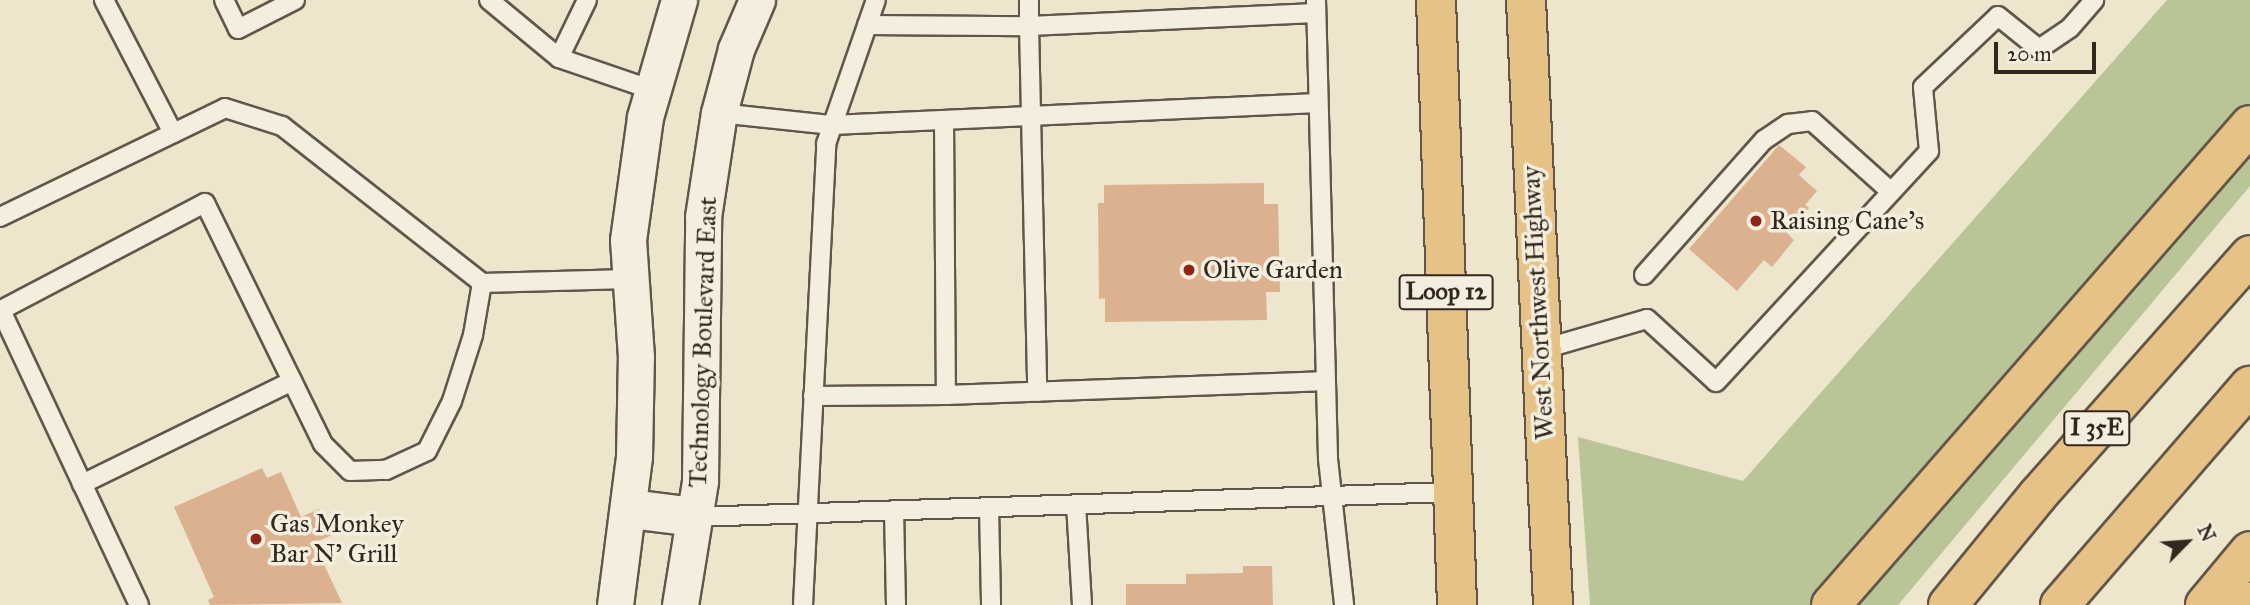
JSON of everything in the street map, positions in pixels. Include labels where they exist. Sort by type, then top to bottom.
[{"type":"main road","name":"Loop 12","points":[[1436,0],[1457,605]]},
{"type":"main road","name":"West Northwest Highway","points":[[1526,0],[1553,605]]},
{"type":"main road","points":[[1831,605],[2250,125]]},
{"type":"main road","name":"I 35E","points":[[1948,605],[2038,495],[2250,255]]},
{"type":"main road","points":[[2060,605],[2250,386]]},
{"type":"main road","points":[[2205,605],[2250,551]]},
{"type":"street","points":[[615,605],[630,509],[636,357],[628,240],[653,90],[679,0]]},
{"type":"street","name":"Technology Boulevard East","points":[[680,605],[700,481],[703,218],[719,113],[736,49],[757,0]]},
{"type":"street","points":[[630,509],[694,517]]},
{"type":"lane","points":[[104,0],[173,133]]},
{"type":"lane","points":[[224,0],[238,29],[295,0]]},
{"type":"lane","points":[[489,0],[559,58],[612,80],[653,90]]},
{"type":"lane","points":[[559,58],[587,0]]},
{"type":"lane","points":[[803,605],[810,513],[826,144],[876,0]]},
{"type":"lane","points":[[1028,0],[1037,392]]},
{"type":"lane","points":[[1540,350],[1647,318],[1716,382],[1929,151],[1923,87],[1997,8],[2039,49],[2070,28],[2094,0]]},
{"type":"lane","points":[[867,25],[1029,26],[1316,7],[1326,381],[1345,605]]},
{"type":"lane","points":[[719,113],[832,125],[1318,103]]},
{"type":"lane","points":[[0,217],[225,108],[282,126],[482,283],[629,279]]},
{"type":"lane","points":[[944,120],[946,395]]},
{"type":"lane","points":[[1644,275],[1764,141],[1788,124],[1812,121],[1891,192]]},
{"type":"lane","points":[[139,605],[1,311],[205,203],[323,444],[350,471],[386,470],[427,451],[465,361],[482,283]]},
{"type":"lane","points":[[82,484],[292,381]]},
{"type":"lane","points":[[813,396],[946,395],[1326,381]]},
{"type":"lane","points":[[694,517],[1452,492]]},
{"type":"lane","points":[[1076,504],[1082,605]]},
{"type":"lane","points":[[989,507],[991,605]]},
{"type":"lane","points":[[894,510],[896,605]]},
{"type":"green space","points":[[2167,0],[2250,0],[2250,186],[1898,605],[1590,605],[1578,437],[1743,481]]},
{"type":"building","name":"Raising Cane's","points":[[1779,145],[1806,167],[1799,175],[1817,191],[1805,205],[1809,208],[1787,233],[1794,240],[1772,267],[1764,260],[1737,291],[1689,249]]},
{"type":"building","name":"Olive Garden","points":[[1264,183],[1264,204],[1278,204],[1280,292],[1266,292],[1267,320],[1105,322],[1105,298],[1099,299],[1098,203],[1104,203],[1104,185]]},
{"type":"building","name":"Gas Monkey Bar N' Grill","points":[[262,468],[267,478],[281,472],[301,517],[319,509],[332,535],[314,543],[342,603],[210,605],[208,600],[214,597],[174,507]]},
{"type":"building","points":[[1243,566],[1272,566],[1273,605],[1126,605],[1126,584],[1186,584],[1186,574],[1243,573]]},
{"type":"place","name":"Raising Cane's","points":[[1756,221]]},
{"type":"place","name":"Olive Garden","points":[[1189,270]]},
{"type":"place","name":"Gas Monkey Bar N' Grill","points":[[256,539]]}]
